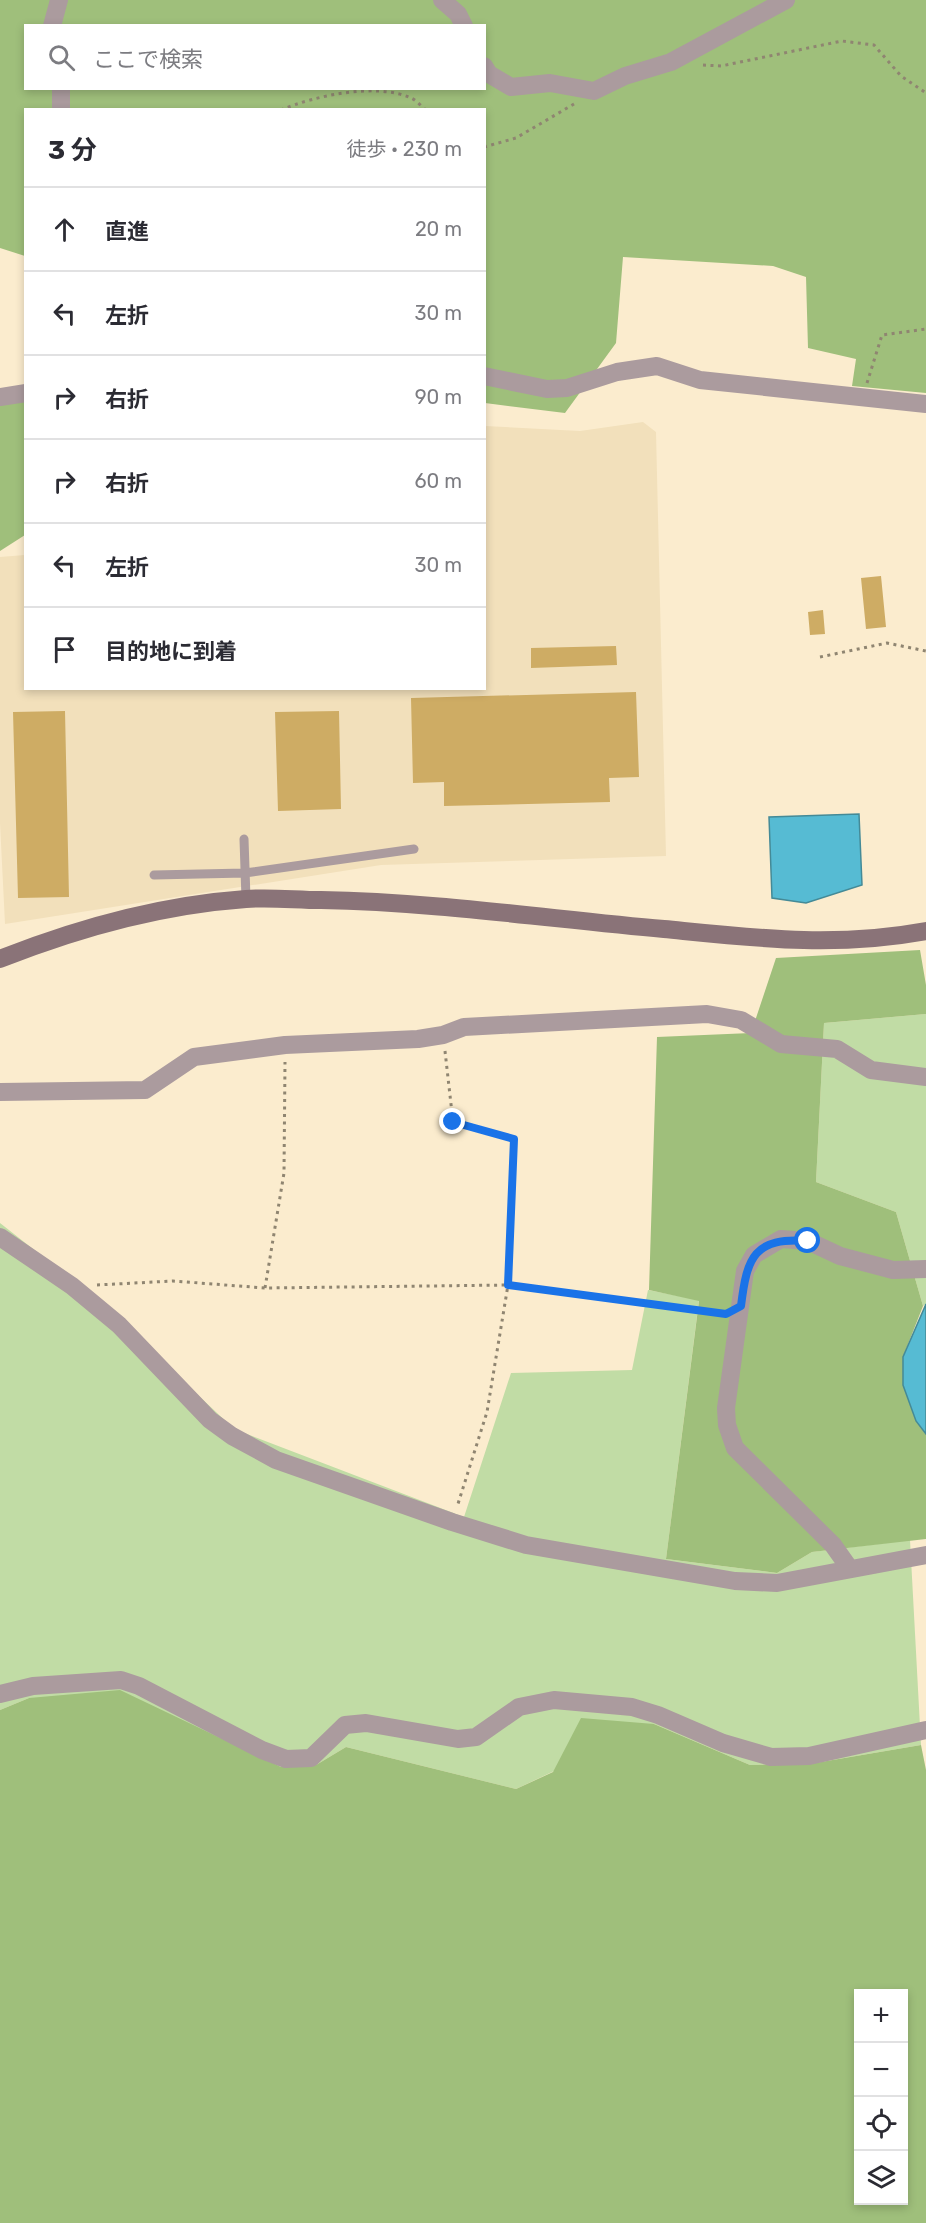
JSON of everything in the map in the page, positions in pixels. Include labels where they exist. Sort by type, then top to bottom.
[{"type":"street","points":[[53,24],[59,0]]},
{"type":"street","points":[[442,0],[458,14],[463,24]]},
{"type":"street","points":[[486,69],[489,74],[511,87],[550,83],[594,91],[625,76],[672,62],[786,0]]},
{"type":"street","points":[[61,90],[62,108]]},
{"type":"street","points":[[486,376],[548,389],[567,388],[617,372],[657,366],[700,380],[926,404]]},
{"type":"street","points":[[0,397],[24,393]]},
{"type":"street","points":[[0,959],[80,929],[165,911],[246,899],[397,901],[553,920],[832,942],[886,938],[926,931]]},
{"type":"street","points":[[0,1092],[145,1090],[194,1057],[285,1045],[418,1039],[443,1035],[464,1027],[707,1014],[741,1020],[781,1044],[837,1049],[871,1070],[926,1077]]},
{"type":"street","points":[[0,1237],[72,1286],[119,1325],[210,1420],[232,1436],[276,1460],[452,1522],[526,1545],[735,1581],[777,1583],[926,1555]]},
{"type":"street","points":[[850,1569],[833,1545],[735,1448],[727,1425],[726,1408],[745,1271],[754,1255],[781,1239],[808,1241],[840,1256],[893,1269],[926,1269]]},
{"type":"street","points":[[0,1694],[33,1686],[121,1680],[139,1686],[262,1750],[286,1759],[310,1758],[345,1725],[366,1723],[458,1739],[476,1737],[519,1707],[554,1700],[632,1707],[658,1715],[723,1743],[771,1756],[809,1756],[926,1730]]},
{"type":"lane","points":[[244,839],[246,899]]},
{"type":"lane","points":[[154,875],[245,873],[414,849]]},
{"type":"path","points":[[701,65],[722,66],[842,42],[874,45],[902,76],[926,93]]},
{"type":"path","points":[[285,108],[301,102],[350,91],[387,93],[411,98],[424,108]]},
{"type":"path","points":[[486,146],[516,138],[571,107],[594,91]]},
{"type":"path","points":[[862,398],[882,335],[926,329]]},
{"type":"path","points":[[819,657],[887,643],[926,651]]},
{"type":"path","points":[[443,1035],[453,1122],[514,1139],[508,1285],[487,1412],[452,1522]]},
{"type":"path","points":[[265,1288],[284,1173],[285,1045]]},
{"type":"path","points":[[72,1286],[173,1281],[265,1288],[508,1285],[726,1314],[741,1306]]},
{"type":"shaded area","points":[[643,422],[656,432],[666,856],[381,865],[5,924],[0,823],[0,557],[24,555],[24,690],[486,690],[486,426],[580,431]]},
{"type":"green space","points":[[0,0],[926,0],[926,393],[852,386],[856,359],[808,348],[806,277],[773,266],[623,257],[616,343],[565,413],[486,403],[486,108],[24,108],[24,256],[0,248]]},
{"type":"green space","points":[[24,401],[24,536],[0,551],[0,404]]},
{"type":"green space","points":[[920,950],[926,985],[926,1014],[824,1023],[816,1182],[896,1212],[923,1306],[903,1357],[903,1385],[916,1421],[926,1434],[926,1539],[812,1552],[777,1573],[666,1559],[699,1301],[649,1290],[657,1037],[751,1033],[776,958]]},
{"type":"green space","points":[[926,1014],[926,1304],[923,1306],[896,1212],[816,1182],[824,1023]]},
{"type":"green space","points":[[0,1223],[94,1297],[234,1429],[464,1517],[511,1373],[632,1370],[648,1290],[699,1300],[666,1559],[777,1573],[812,1552],[910,1540],[921,1745],[809,1764],[750,1765],[654,1724],[516,1789],[346,1747],[316,1765],[281,1767],[29,1698],[0,1710]]},
{"type":"green space","points":[[120,1690],[281,1767],[316,1765],[346,1747],[516,1789],[553,1772],[581,1718],[654,1724],[750,1765],[809,1764],[921,1745],[926,1770],[926,2223],[0,2223],[0,1710],[29,1698]]},
{"type":"water","points":[[859,814],[862,885],[806,903],[772,898],[769,817]]},
{"type":"water","points":[[926,1304],[926,1434],[916,1421],[903,1385],[903,1357]]},
{"type":"building","points":[[881,576],[886,627],[866,629],[861,578]]},
{"type":"building","points":[[823,610],[825,634],[810,635],[808,612]]},
{"type":"building","points":[[616,646],[617,665],[531,668],[531,648]]},
{"type":"building","points":[[636,692],[639,777],[609,778],[610,802],[444,806],[444,782],[413,783],[411,698]]},
{"type":"building","points":[[65,711],[69,897],[18,898],[13,712]]},
{"type":"building","points":[[339,711],[341,809],[278,811],[275,712]]},
{"type":"route","points":[[453,1122],[514,1139],[508,1285],[726,1314],[741,1306],[745,1271],[754,1255],[781,1239],[808,1241]]}]
